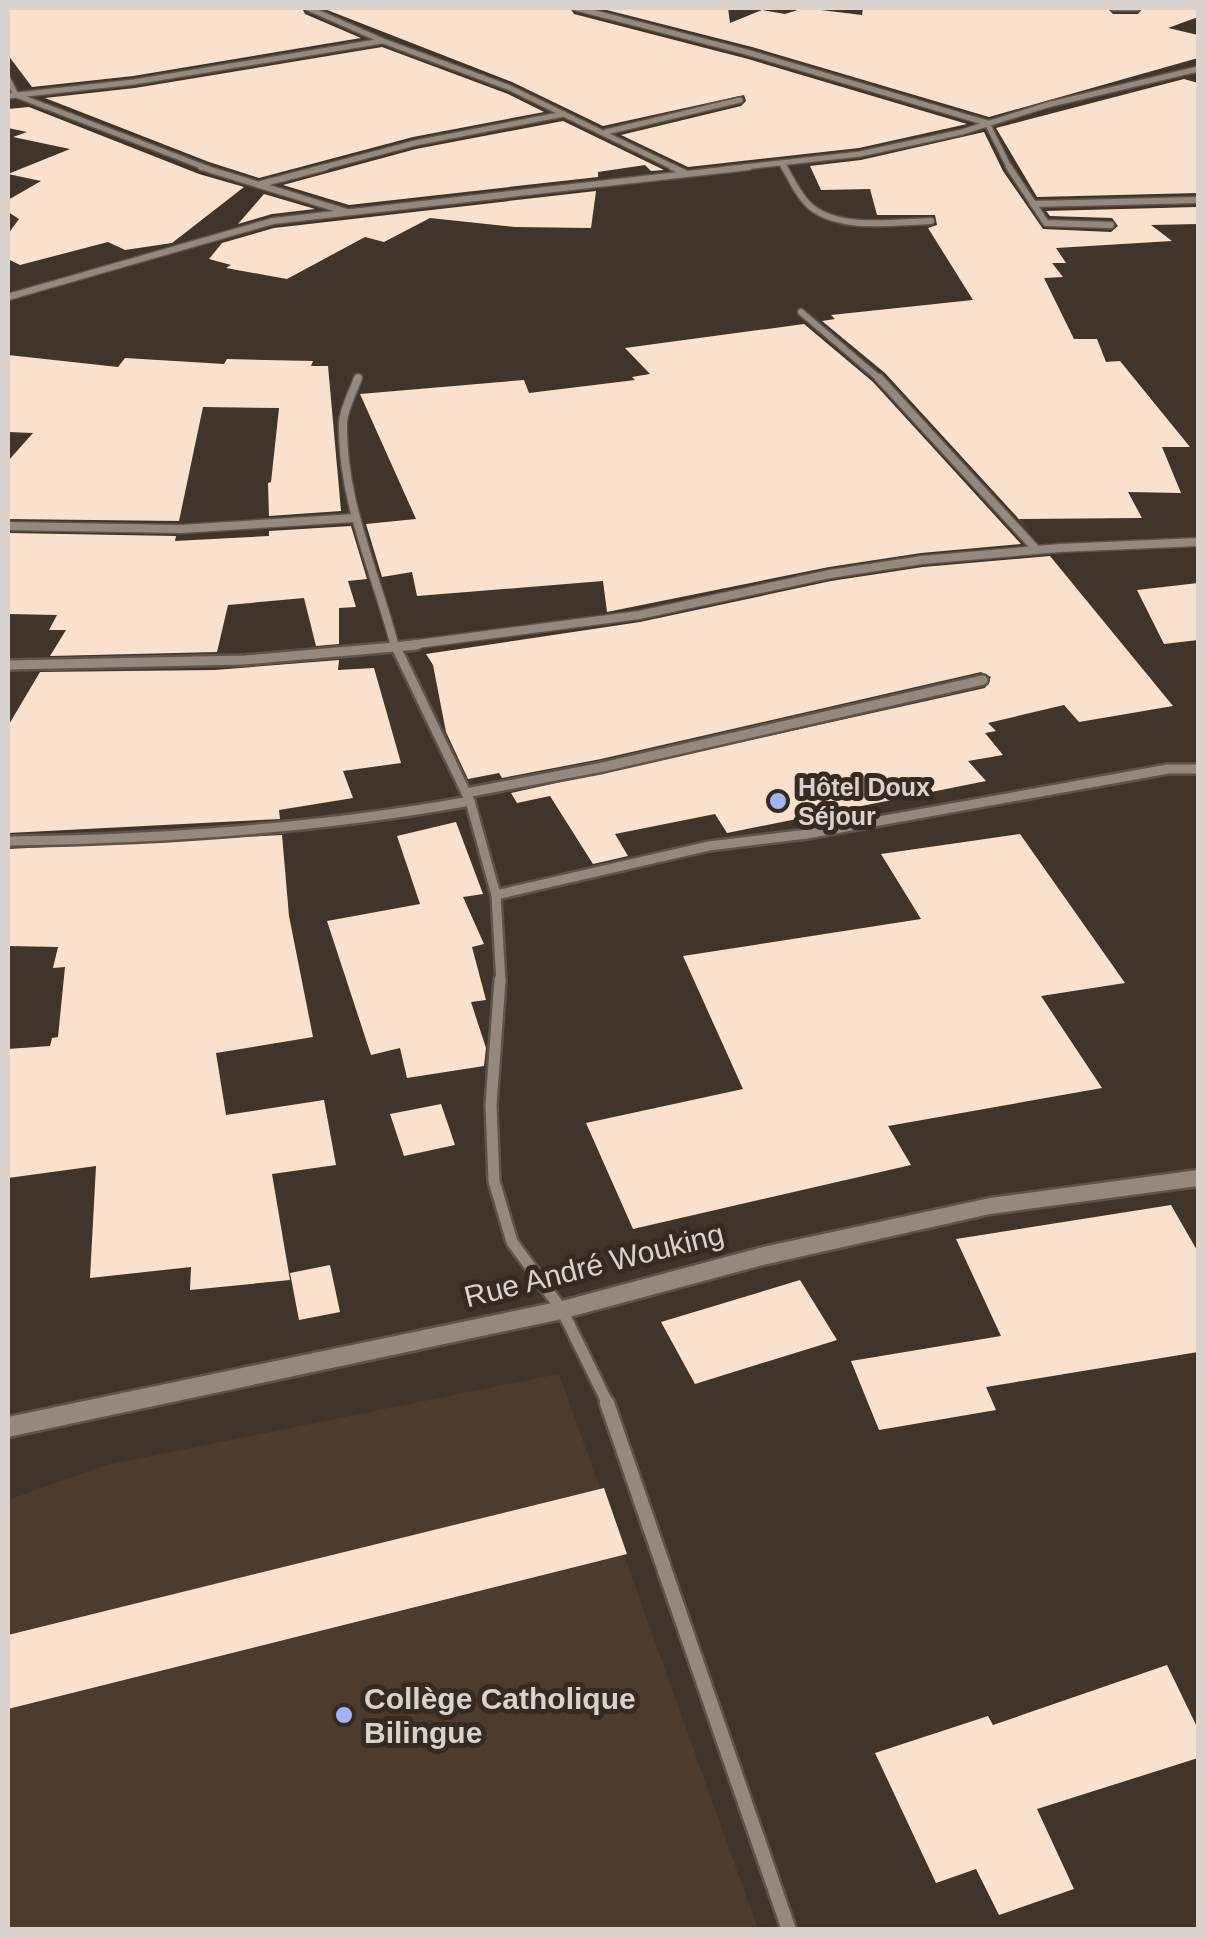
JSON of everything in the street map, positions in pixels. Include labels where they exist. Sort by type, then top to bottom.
[{"type":"street","points":[[308,8],[383,41],[510,88],[686,174]]},
{"type":"street","points":[[576,8],[750,53],[987,124],[1012,174],[1044,222],[1054,226],[1111,225]]},
{"type":"street","points":[[1113,8],[1137,8]]},
{"type":"street","points":[[8,96],[134,82],[383,41]]},
{"type":"street","points":[[8,297],[274,221],[782,164],[925,142],[1117,87],[1198,69]]},
{"type":"street","points":[[8,79],[16,95],[166,156],[353,213]]},
{"type":"street","points":[[605,132],[740,100]]},
{"type":"street","points":[[260,184],[416,143],[564,114]]},
{"type":"street","points":[[782,164],[814,209],[854,220],[931,221]]},
{"type":"street","points":[[1032,204],[1198,200]]},
{"type":"street","points":[[801,312],[890,388],[1034,546]]},
{"type":"street","points":[[358,378],[342,418],[354,518],[379,585],[396,650],[468,797],[496,895],[501,990],[491,1105],[494,1181],[512,1242],[562,1310],[614,1417],[685,1634],[790,1930]]},
{"type":"street","points":[[8,526],[134,531],[354,518]]},
{"type":"street","points":[[8,665],[134,667],[396,650],[641,614],[833,574],[1034,546],[1198,542]]},
{"type":"street","points":[[8,841],[286,829],[394,817],[983,680]]},
{"type":"street","points":[[496,895],[709,846],[807,834],[1168,770],[1198,769]]},
{"type":"street","name":"Rue André Wouking","points":[[8,1427],[562,1310],[763,1256],[990,1206],[1198,1178]]},
{"type":"shaded area","name":"Collège Catholique Bilingue","points":[[559,1374],[758,1929],[8,1929],[8,1500],[106,1465]]},
{"type":"building","points":[[302,8],[305,14],[361,38],[133,76],[32,87],[8,55],[8,10]]},
{"type":"building","points":[[322,8],[570,8],[574,14],[748,59],[967,124],[859,148],[688,167],[621,135],[741,106],[746,101],[744,95],[603,126],[512,82]]},
{"type":"building","points":[[599,8],[728,8],[730,23],[762,10],[785,14],[804,8],[862,15],[863,8],[1107,8],[1113,14],[1138,14],[1143,8],[1198,8],[1198,17],[1168,28],[1198,35],[1198,58],[989,117],[752,47]]},
{"type":"building","points":[[382,47],[508,94],[544,112],[413,137],[259,178],[45,98],[135,88]]},
{"type":"building","points":[[1184,79],[1198,83],[1198,193],[1037,197],[996,128]]},
{"type":"building","points":[[29,107],[199,174],[244,187],[172,243],[125,250],[108,242],[20,265],[8,259],[8,234],[19,219],[8,212],[8,200],[41,181],[8,174],[70,149],[13,137],[27,132],[8,128],[8,109]]},
{"type":"building","points":[[563,121],[664,170],[651,171],[645,165],[598,172],[598,177],[349,205],[283,185],[416,149]]},
{"type":"building","points":[[984,132],[1003,171],[1043,229],[1111,232],[1118,226],[1112,218],[1050,216],[1046,211],[1198,207],[1198,224],[1151,225],[1172,241],[1056,248],[1066,263],[1052,263],[1063,277],[1044,278],[1074,339],[1097,339],[1106,362],[1120,361],[1190,447],[1162,447],[1181,493],[1128,492],[1142,518],[1019,519],[1028,529],[885,373],[822,321],[835,319],[831,315],[973,300],[928,228],[937,225],[935,215],[877,215],[870,189],[821,190],[810,166],[861,160]]},
{"type":"building","points":[[596,191],[591,228],[515,227],[430,218],[384,242],[365,237],[287,279],[226,268],[231,265],[209,259],[222,243],[274,228]]},
{"type":"building","points":[[264,194],[315,209],[272,214],[238,224]]},
{"type":"building","points":[[804,324],[873,382],[1021,544],[829,567],[607,612],[603,581],[417,596],[412,572],[382,577],[366,524],[416,519],[360,394],[524,380],[529,393],[635,380],[632,377],[650,374],[625,348]]},
{"type":"building","points":[[8,355],[118,367],[125,358],[224,364],[227,359],[313,361],[311,366],[328,366],[341,511],[269,516],[268,483],[279,408],[203,407],[179,521],[8,519],[8,461],[33,433],[8,432]]},
{"type":"building","points":[[351,526],[367,579],[348,581],[356,607],[339,608],[339,644],[316,646],[304,598],[228,605],[217,652],[50,656],[66,630],[49,630],[57,615],[8,614],[8,533],[176,536],[175,541],[269,536],[269,531]]},
{"type":"building","points":[[1050,556],[1173,706],[1079,722],[1064,705],[988,723],[996,731],[985,733],[1003,755],[968,761],[986,781],[727,833],[715,814],[615,834],[628,856],[593,864],[550,796],[517,803],[511,793],[985,688],[991,677],[981,672],[601,759],[502,778],[499,773],[468,779],[446,732],[433,665],[426,654],[640,622],[831,581],[923,567]]},
{"type":"building","points":[[1198,583],[1198,640],[1164,644],[1137,590]]},
{"type":"building","points":[[339,660],[338,670],[374,668],[401,763],[343,771],[353,798],[279,810],[280,819],[8,833],[8,726],[40,672],[215,670]]},
{"type":"building","points":[[456,822],[483,894],[463,897],[484,944],[472,947],[486,1000],[471,1002],[486,1048],[484,1066],[407,1078],[400,1048],[371,1055],[327,921],[420,904],[397,836]]},
{"type":"building","points":[[1020,834],[1125,983],[1041,996],[1102,1088],[888,1126],[911,1165],[633,1229],[586,1123],[743,1089],[683,956],[921,919],[881,854]]},
{"type":"building","points":[[282,835],[289,916],[313,1037],[216,1053],[226,1115],[324,1100],[336,1165],[272,1174],[290,1280],[190,1290],[191,1267],[90,1278],[96,1166],[8,1178],[8,1049],[50,1046],[52,1038],[58,1037],[65,967],[53,968],[58,947],[8,946],[8,849]]},
{"type":"building","points":[[441,1104],[455,1145],[404,1156],[390,1114]]},
{"type":"building","points":[[1171,1205],[1198,1252],[1198,1352],[986,1387],[996,1410],[879,1430],[851,1361],[1001,1336],[956,1239]]},
{"type":"building","points":[[330,1265],[340,1312],[299,1320],[290,1273]]},
{"type":"building","points":[[800,1280],[837,1340],[695,1384],[661,1322]]},
{"type":"building","points":[[604,1488],[627,1554],[8,1709],[8,1635]]},
{"type":"building","points":[[1167,1665],[1198,1729],[1198,1758],[1037,1809],[1074,1889],[999,1915],[976,1869],[936,1883],[875,1753],[988,1716],[993,1725]]},
{"type":"place","name":"Hôtel Doux Séjour","points":[[778,801]]},
{"type":"place","name":"Collège Catholique Bilingue","points":[[344,1715]]}]
